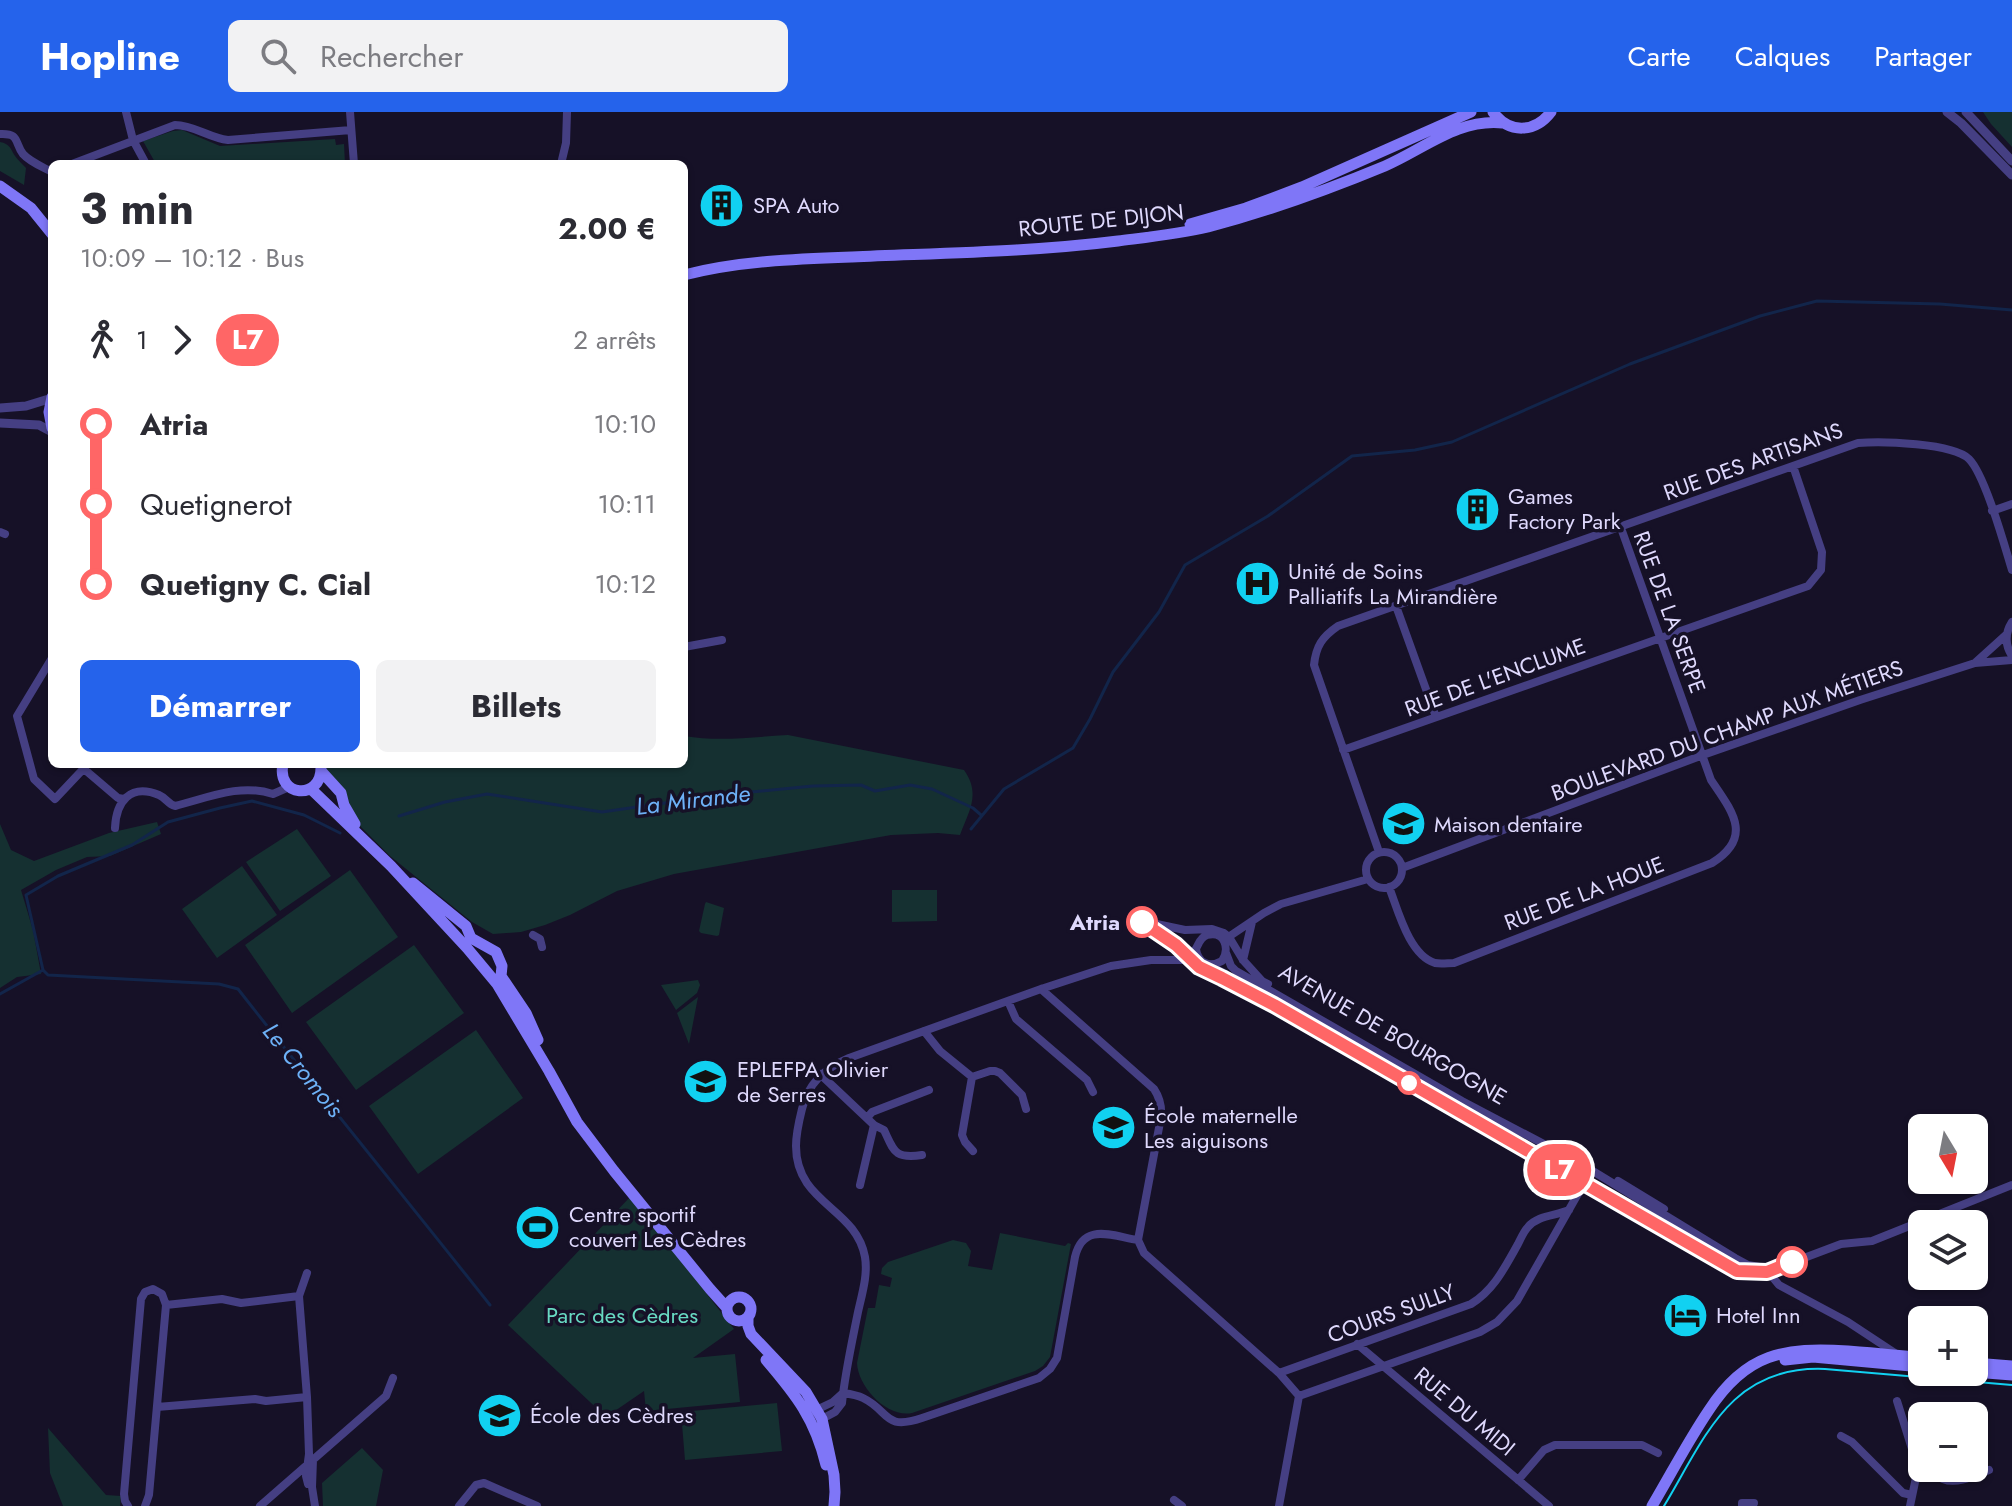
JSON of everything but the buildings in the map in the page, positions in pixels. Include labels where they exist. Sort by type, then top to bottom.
[{"type":"main road","points":[[1119,241],[1246,208],[1302,187],[1471,112]]},
{"type":"main road","points":[[1493,112],[1503,123]]},
{"type":"main road","name":"ROUTE DE DIJON","points":[[688,274],[761,262],[1045,249],[1162,237],[1258,214],[1296,201],[1389,164],[1466,126],[1480,122],[1531,128],[1551,112]]},
{"type":"main road","points":[[0,186],[31,208],[48,229]]},
{"type":"main road","points":[[280,768],[289,787],[300,791],[311,789],[319,781],[321,768]]},
{"type":"main road","points":[[321,768],[341,793],[348,815],[367,841]]},
{"type":"main road","points":[[311,789],[367,841],[495,975],[526,1013],[549,1071],[577,1122],[715,1295],[731,1303]]},
{"type":"main road","points":[[391,866],[456,916],[466,926],[471,938],[493,949],[500,958],[495,975]]},
{"type":"main road","points":[[731,1303],[742,1297],[748,1301],[751,1311],[743,1319]]},
{"type":"main road","points":[[731,1303],[729,1315],[743,1319]]},
{"type":"main road","points":[[743,1319],[747,1337],[815,1416],[834,1475],[835,1492],[831,1506]]},
{"type":"main road","points":[[1652,1506],[1707,1413],[1742,1371],[1774,1355],[1810,1349],[1908,1356]]},
{"type":"main road","points":[[1730,1383],[1764,1366],[1788,1359],[1813,1357],[1908,1366]]},
{"type":"main road","points":[[1988,1364],[2012,1366]]},
{"type":"main road","points":[[1988,1373],[2012,1375]]},
{"type":"street","points":[[126,112],[133,140],[144,160]]},
{"type":"street","points":[[350,112],[354,160]]},
{"type":"street","points":[[562,160],[567,112]]},
{"type":"street","points":[[1947,112],[2012,175]]},
{"type":"street","points":[[1966,112],[2012,161]]},
{"type":"street","points":[[82,160],[175,125],[228,140],[351,130]]},
{"type":"street","points":[[0,134],[12,136],[24,155],[48,170]]},
{"type":"street","points":[[0,408],[26,406],[48,399]]},
{"type":"street","points":[[0,423],[39,425],[48,428]]},
{"type":"street","name":"RUE DES ARTISANS","points":[[1343,750],[1314,665],[1316,648],[1324,635],[1338,626],[1858,443],[1939,447],[1961,453],[1969,459],[1979,473],[2012,570]]},
{"type":"street","name":"RUE DE L'ENCLUME","points":[[1343,750],[1808,586],[1821,570],[1822,552],[1793,466]]},
{"type":"street","points":[[1992,511],[2012,504]]},
{"type":"street","name":"RUE DE LA SERPE","points":[[1621,528],[1703,755]]},
{"type":"street","points":[[1396,606],[1436,717]]},
{"type":"street","points":[[2012,622],[2007,634],[2012,658]]},
{"type":"street","name":"BOULEVARD DU CHAMP AUX MÉTIERS","points":[[1975,663],[2007,634]]},
{"type":"street","points":[[688,646],[722,640]]},
{"type":"street","name":"BOULEVARD DU CHAMP AUX MÉTIERS","points":[[1402,868],[1703,755],[1975,663],[2012,658]]},
{"type":"street","points":[[48,665],[17,716],[34,779],[55,799],[84,768]]},
{"type":"street","points":[[1343,750],[1379,852]]},
{"type":"street","name":"RUE DE LA HOUE","points":[[1389,887],[1417,952],[1437,964],[1454,963],[1712,863],[1726,854],[1737,835],[1735,818],[1711,780],[1703,755]]},
{"type":"street","points":[[88,768],[118,798],[124,799]]},
{"type":"street","points":[[115,828],[116,812],[130,794],[151,793],[175,806],[240,789],[273,794],[289,787]]},
{"type":"street","points":[[1379,852],[1392,853],[1402,868],[1399,880],[1389,887],[1377,887],[1368,879],[1366,866],[1379,852]]},
{"type":"street","points":[[1226,939],[1281,904],[1368,879]]},
{"type":"street","name":"AVENUE DE BOURGOGNE","points":[[1742,1265],[1736,1252],[1678,1219],[1649,1198],[1469,1100],[1262,981],[1219,930],[1185,930],[1139,920],[1176,945],[1203,970],[1274,1005],[1585,1182],[1742,1265],[1756,1272],[1778,1268],[1841,1244],[1882,1238],[2012,1185]]},
{"type":"street","points":[[1243,960],[1252,921]]},
{"type":"street","points":[[533,935],[540,939],[542,947]]},
{"type":"street","points":[[1189,959],[1201,939],[1210,935],[1226,939]]},
{"type":"street","points":[[815,1416],[841,1407],[866,1265],[857,1236],[844,1219],[808,1186],[797,1160],[796,1145],[803,1102],[820,1074],[839,1062],[1119,964],[1151,960],[1189,959],[1206,964],[1222,961],[1226,953],[1226,939]]},
{"type":"street","points":[[1196,949],[1198,957],[1206,964]]},
{"type":"street","name":"AVENUE DE BOURGOGNE","points":[[1226,953],[1236,971],[1591,1171],[1742,1265]]},
{"type":"street","name":"AVENUE DE BOURGOGNE","points":[[1206,964],[1327,1030],[1585,1182]]},
{"type":"street","points":[[1041,989],[1158,1095],[1161,1117],[1138,1240],[1148,1258],[1279,1373],[1299,1396]]},
{"type":"street","points":[[1008,1001],[1016,1019],[1087,1080],[1093,1092]]},
{"type":"street","points":[[924,1031],[940,1051],[972,1077]]},
{"type":"street","points":[[972,1077],[990,1071],[1000,1073],[1022,1095],[1026,1109]]},
{"type":"street","points":[[820,1074],[870,1122],[884,1130],[896,1153],[922,1155]]},
{"type":"street","points":[[972,1077],[962,1135],[973,1151]]},
{"type":"street","points":[[860,1185],[872,1112],[929,1090]]},
{"type":"street","points":[[1299,1396],[1480,1332],[1497,1322],[1517,1301],[1591,1171]]},
{"type":"street","name":"COURS SULLY","points":[[1279,1373],[1458,1309],[1484,1296],[1500,1276],[1529,1226],[1539,1218],[1570,1210]]},
{"type":"street","points":[[843,1393],[865,1398],[888,1418],[903,1423],[1039,1378],[1050,1369],[1059,1352],[1075,1257],[1082,1240],[1093,1234],[1138,1240]]},
{"type":"street","points":[[1766,1270],[1779,1285],[1848,1322],[1899,1355]]},
{"type":"street","points":[[307,1273],[299,1296],[310,1486],[315,1506]]},
{"type":"street","points":[[128,1506],[124,1494],[141,1299],[145,1292],[156,1290],[164,1296],[166,1305],[149,1495],[145,1506]]},
{"type":"street","points":[[166,1305],[222,1299],[241,1303],[299,1296]]},
{"type":"street","name":"RUE DU MIDI","points":[[1357,1344],[1549,1506]]},
{"type":"street","points":[[260,1506],[386,1396],[393,1378]]},
{"type":"street","points":[[1279,1506],[1299,1396]]},
{"type":"street","points":[[157,1407],[307,1397]]},
{"type":"street","points":[[1897,1401],[1908,1436]]},
{"type":"street","points":[[309,1432],[322,1450]]},
{"type":"street","points":[[1841,1436],[1852,1442],[1903,1493],[1912,1495]]},
{"type":"street","points":[[1518,1480],[1544,1450],[1555,1445],[1642,1445],[1658,1453]]},
{"type":"street","points":[[287,1482],[296,1480],[310,1486]]},
{"type":"street","points":[[1910,1506],[1915,1482]]},
{"type":"street","points":[[459,1506],[476,1485],[484,1483],[537,1506]]},
{"type":"street","points":[[1742,1506],[1742,1503],[1754,1503]]},
{"type":"green space","points":[[1983,112],[2012,112],[2012,147],[1991,124]]},
{"type":"green space","points":[[182,130],[220,146],[335,139],[336,145],[344,144],[345,160],[154,160],[143,141]]},
{"type":"green space","points":[[0,142],[9,147],[26,168],[24,185],[0,171]]},
{"type":"green space","points":[[788,735],[964,770],[972,787],[970,810],[960,835],[891,835],[674,874],[617,891],[545,925],[521,932],[493,934],[472,922],[390,856],[357,823],[325,768],[688,768],[688,737],[723,739]]},
{"type":"green space","points":[[157,822],[161,834],[110,856],[87,857],[21,890],[33,930],[41,974],[17,977],[0,988],[0,824],[11,850],[34,861],[109,833]]},
{"type":"green space","points":[[297,829],[331,876],[280,911],[246,862]]},
{"type":"green space","points":[[242,866],[277,915],[217,958],[182,909]]},
{"type":"green space","points":[[350,870],[398,937],[292,1013],[245,945]]},
{"type":"green space","points":[[892,890],[937,890],[937,921],[892,922]]},
{"type":"green space","points":[[706,902],[724,908],[717,936],[699,931]]},
{"type":"green space","points":[[414,945],[464,1013],[356,1090],[306,1022]]},
{"type":"green space","points":[[698,980],[697,993],[676,1010],[661,985]]},
{"type":"green space","points":[[698,997],[689,1044],[677,1013]]},
{"type":"green space","points":[[476,1030],[523,1098],[418,1174],[369,1106]]},
{"type":"green space","name":"Parc des Cèdres","points":[[631,1196],[734,1329],[693,1358],[735,1354],[740,1402],[646,1411],[644,1391],[606,1417],[508,1325]]},
{"type":"green space","points":[[1000,1233],[1065,1246],[1071,1244],[1050,1357],[1035,1371],[912,1413],[893,1411],[884,1406],[862,1382],[857,1363],[868,1308],[875,1308],[879,1285],[890,1287],[892,1278],[881,1274],[882,1268],[888,1262],[953,1240],[966,1243],[971,1251],[968,1266],[992,1270]]},
{"type":"green space","points":[[777,1403],[782,1451],[685,1460],[681,1412]]},
{"type":"green space","points":[[48,1428],[106,1495],[121,1496],[120,1506],[63,1506],[50,1473]]},
{"type":"green space","points":[[362,1448],[383,1470],[376,1506],[323,1506],[322,1483]]},
{"type":"waterway","points":[[971,829],[1004,789],[1073,748],[1113,672],[1159,612],[1185,565],[1268,516],[1352,456],[1415,450],[1452,442],[1630,364],[1760,316],[1817,301],[1940,304],[2012,310]]},
{"type":"waterway","name":"La Mirande","points":[[399,816],[445,802],[487,794],[602,812],[721,795],[813,786],[861,785],[875,791],[910,785],[932,789],[973,808],[981,815]]},
{"type":"waterway","name":"La Mirande","points":[[0,994],[43,970],[26,895],[58,876],[132,845],[168,822],[252,801],[304,815],[340,833]]},
{"type":"waterway","name":"Le Cromois","points":[[43,970],[48,975],[219,984],[238,989],[490,1305]]},
{"type":"tram line","points":[[1664,1506],[1693,1455],[1724,1410],[1766,1379],[1792,1371],[1825,1369],[2012,1385]]},
{"type":"bus line","name":"L7","points":[[1142,922],[1176,945],[1203,970],[1274,1005],[1737,1271],[1767,1272],[1792,1262]]},
{"type":"place","name":"SPA Auto","points":[[722,205]]},
{"type":"place","name":"Games Factory Park","points":[[1477,509]]},
{"type":"place","name":"Unité de Soins Palliatifs La Mirandière","points":[[1257,584]]},
{"type":"place","name":"Maison dentaire","points":[[1403,824]]},
{"type":"place","name":"Atria","points":[[1142,922]]},
{"type":"place","name":"EPLEFPA Olivier de Serres","points":[[706,1082]]},
{"type":"place","name":"École maternelle Les aiguisons","points":[[1113,1128]]},
{"type":"place","name":"Centre sportif couvert Les Cèdres","points":[[538,1227]]},
{"type":"place","name":"Hotel Inn","points":[[1685,1315]]},
{"type":"place","name":"École des Cèdres","points":[[499,1415]]}]
